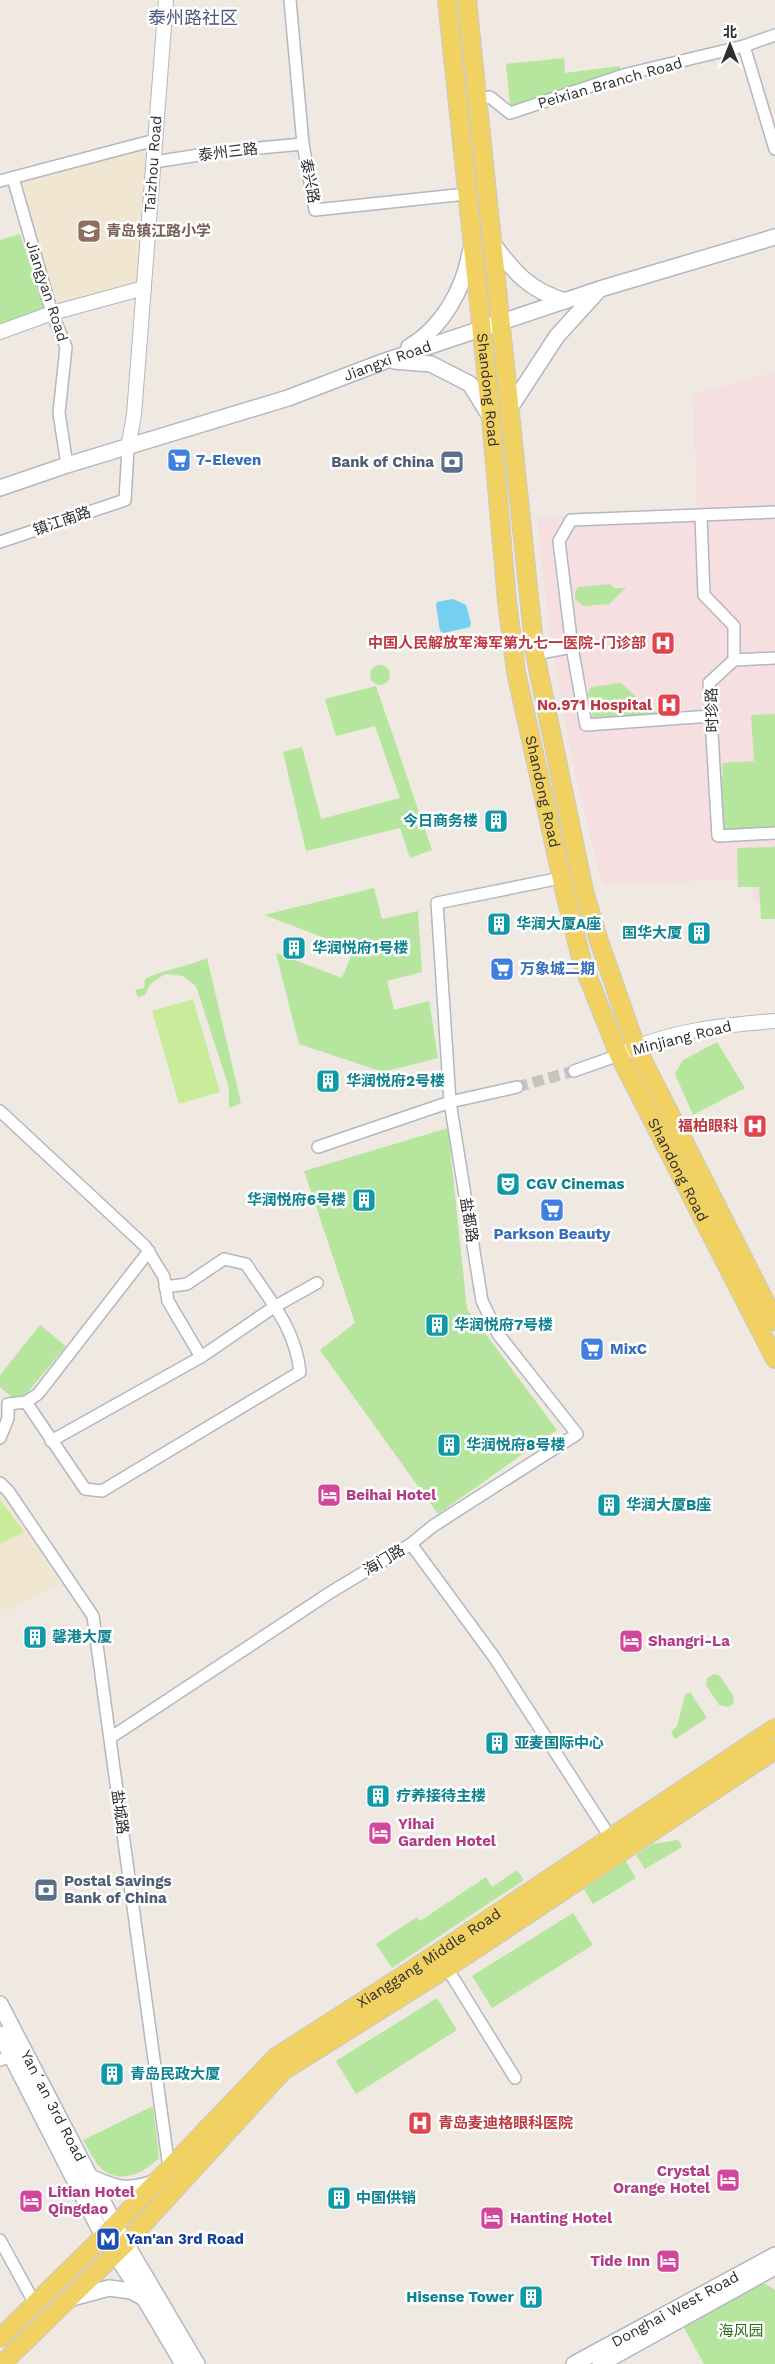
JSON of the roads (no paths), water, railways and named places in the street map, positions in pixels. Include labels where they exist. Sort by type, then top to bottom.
[{"type":"main road","name":"Shandong Road","points":[[447,0],[491,418],[507,601],[516,672],[561,878],[582,962],[619,1056],[775,1359]]},
{"type":"main road","name":"Shandong Road","points":[[467,0],[535,654],[584,891],[599,941],[636,1047],[775,1321]]},
{"type":"main road","name":"Jiangxi Road","points":[[0,488],[68,465],[288,398],[385,361],[600,289],[775,237]]},
{"type":"main road","points":[[385,361],[423,339],[444,313],[467,272],[472,241]]},
{"type":"main road","points":[[493,244],[514,271],[528,285],[547,295],[565,301]]},
{"type":"main road","points":[[510,408],[556,336],[600,289]]},
{"type":"main road","points":[[385,361],[431,364],[470,384],[491,418]]},
{"type":"main road","name":"Xianggang Middle Road","points":[[0,2338],[109,2230],[276,2057],[421,1964],[775,1728]]},
{"type":"main road","name":"Xianggang Middle Road","points":[[2,2364],[72,2298],[120,2249],[283,2071],[446,1968],[775,1750]]},
{"type":"main road","name":"Yan´an 3rd Road","points":[[0,2004],[88,2176],[109,2230]]},
{"type":"main road","name":"Yan´an 3rd Road","points":[[0,2034],[5,2058],[120,2249],[197,2364]]},
{"type":"main road","points":[[88,2176],[110,2186],[134,2190],[156,2182]]},
{"type":"main road","name":"Yan´an 3rd Road","points":[[120,2249],[144,2298],[183,2364]]},
{"type":"main road","name":"Donghai West Road","points":[[574,2364],[773,2265]]},
{"type":"main road","name":"Donghai West Road","points":[[600,2364],[773,2265]]},
{"type":"main road","points":[[72,2298],[109,2288],[131,2291],[144,2298]]},
{"type":"street","name":"Taizhou Road","points":[[128,448],[134,414],[166,0]]},
{"type":"street","name":"泰兴路","points":[[290,0],[303,144],[315,210],[466,194]]},
{"type":"street","name":"Peixian Branch Road","points":[[477,99],[490,97],[510,113],[627,74],[744,46],[775,35]]},
{"type":"street","points":[[744,46],[775,149]]},
{"type":"street","points":[[0,181],[155,140]]},
{"type":"street","name":"泰州三路","points":[[154,162],[225,151],[303,144]]},
{"type":"street","name":"Jiangyan Road","points":[[13,178],[52,313],[66,347],[59,412],[68,465]]},
{"type":"street","points":[[0,332],[52,313],[144,288]]},
{"type":"street","name":"镇江南路","points":[[0,542],[124,500],[128,448]]},
{"type":"street","points":[[711,716],[586,725],[572,647],[559,541],[571,520],[775,512]]},
{"type":"street","points":[[701,516],[704,595],[734,626],[734,660],[775,658]]},
{"type":"street","points":[[535,654],[572,647]]},
{"type":"street","name":"时珍路","points":[[734,660],[709,683],[718,836],[775,833]]},
{"type":"street","name":"盐都路","points":[[411,1544],[433,1526],[577,1434],[498,1334],[482,1301],[450,1102],[437,903],[561,878]]},
{"type":"street","name":"Minjiang Road","points":[[619,1056],[636,1047],[720,1025],[775,1021]]},
{"type":"street","points":[[574,1071],[619,1056]]},
{"type":"street","points":[[318,1147],[450,1102],[517,1087]]},
{"type":"street","points":[[0,1112],[145,1246],[164,1277],[168,1301],[201,1357]]},
{"type":"street","points":[[0,1438],[8,1418],[8,1404],[26,1402],[38,1394],[149,1251]]},
{"type":"street","points":[[26,1402],[85,1489],[102,1491],[300,1372],[290,1329],[246,1264],[224,1259],[187,1284],[166,1287]]},
{"type":"street","points":[[51,1441],[201,1357],[274,1306],[317,1283]]},
{"type":"street","name":"盐城路","points":[[0,1482],[10,1492],[93,1616],[169,2168]]},
{"type":"street","name":"海门路","points":[[110,1738],[331,1592],[411,1544],[494,1657],[610,1837]]},
{"type":"street","points":[[446,1968],[515,2078]]},
{"type":"street","points":[[0,2240],[5,2263],[34,2304]]},
{"type":"water","points":[[453,599],[466,605],[471,623],[470,627],[444,633],[440,631],[436,605],[437,602]]},
{"type":"tunnel","points":[[517,1087],[574,1071]]},
{"type":"place","name":"青岛镇江路小学","points":[[89,231]]},
{"type":"place","name":"7-Eleven","points":[[179,460]]},
{"type":"place","name":"Bank of China","points":[[452,462]]},
{"type":"place","name":"中国人民解放军海军第九七一医院-门诊部","points":[[663,643]]},
{"type":"place","name":"No.971 Hospital","points":[[669,705]]},
{"type":"place","name":"今日商务楼","points":[[496,821]]},
{"type":"place","name":"华润大厦A座","points":[[499,924]]},
{"type":"place","name":"国华大厦","points":[[699,933]]},
{"type":"place","name":"华润悦府1号楼","points":[[294,948]]},
{"type":"place","name":"万象城二期","points":[[502,969]]},
{"type":"place","name":"华润悦府2号楼","points":[[328,1081]]},
{"type":"place","name":"福柏眼科","points":[[755,1126]]},
{"type":"place","name":"CGV Cinemas","points":[[508,1184]]},
{"type":"place","name":"华润悦府6号楼","points":[[364,1200]]},
{"type":"place","name":"Parkson Beauty","points":[[552,1210]]},
{"type":"place","name":"华润悦府7号楼","points":[[437,1325]]},
{"type":"place","name":"MixC","points":[[592,1349]]},
{"type":"place","name":"华润悦府8号楼","points":[[449,1445]]},
{"type":"place","name":"Beihai Hotel","points":[[329,1495]]},
{"type":"place","name":"华润大厦B座","points":[[609,1505]]},
{"type":"place","name":"馨港大厦","points":[[35,1637]]},
{"type":"place","name":"Shangri-La","points":[[631,1641]]},
{"type":"place","name":"亚麦国际中心","points":[[497,1743]]},
{"type":"place","name":"疗养接待主楼","points":[[378,1796]]},
{"type":"place","name":"Yihai Garden Hotel","points":[[380,1833]]},
{"type":"place","name":"Postal Savings Bank of China","points":[[46,1890]]},
{"type":"place","name":"青岛民政大厦","points":[[112,2074]]},
{"type":"place","name":"青岛麦迪格眼科医院","points":[[420,2123]]},
{"type":"place","name":"Crystal Orange Hotel","points":[[728,2180]]},
{"type":"place","name":"中国供销","points":[[339,2198]]},
{"type":"place","name":"Litian Hotel Qingdao","points":[[31,2201]]},
{"type":"place","name":"Hanting Hotel","points":[[492,2218]]},
{"type":"place","name":"Yan'an 3rd Road","points":[[108,2239]]},
{"type":"place","name":"Tide Inn","points":[[668,2261]]},
{"type":"place","name":"Hisense Tower","points":[[531,2297]]},
{"type":"district","name":"泰州路社区","points":[[193,18]]},
{"type":"park label","name":"海风园","points":[[741,2331]]}]
